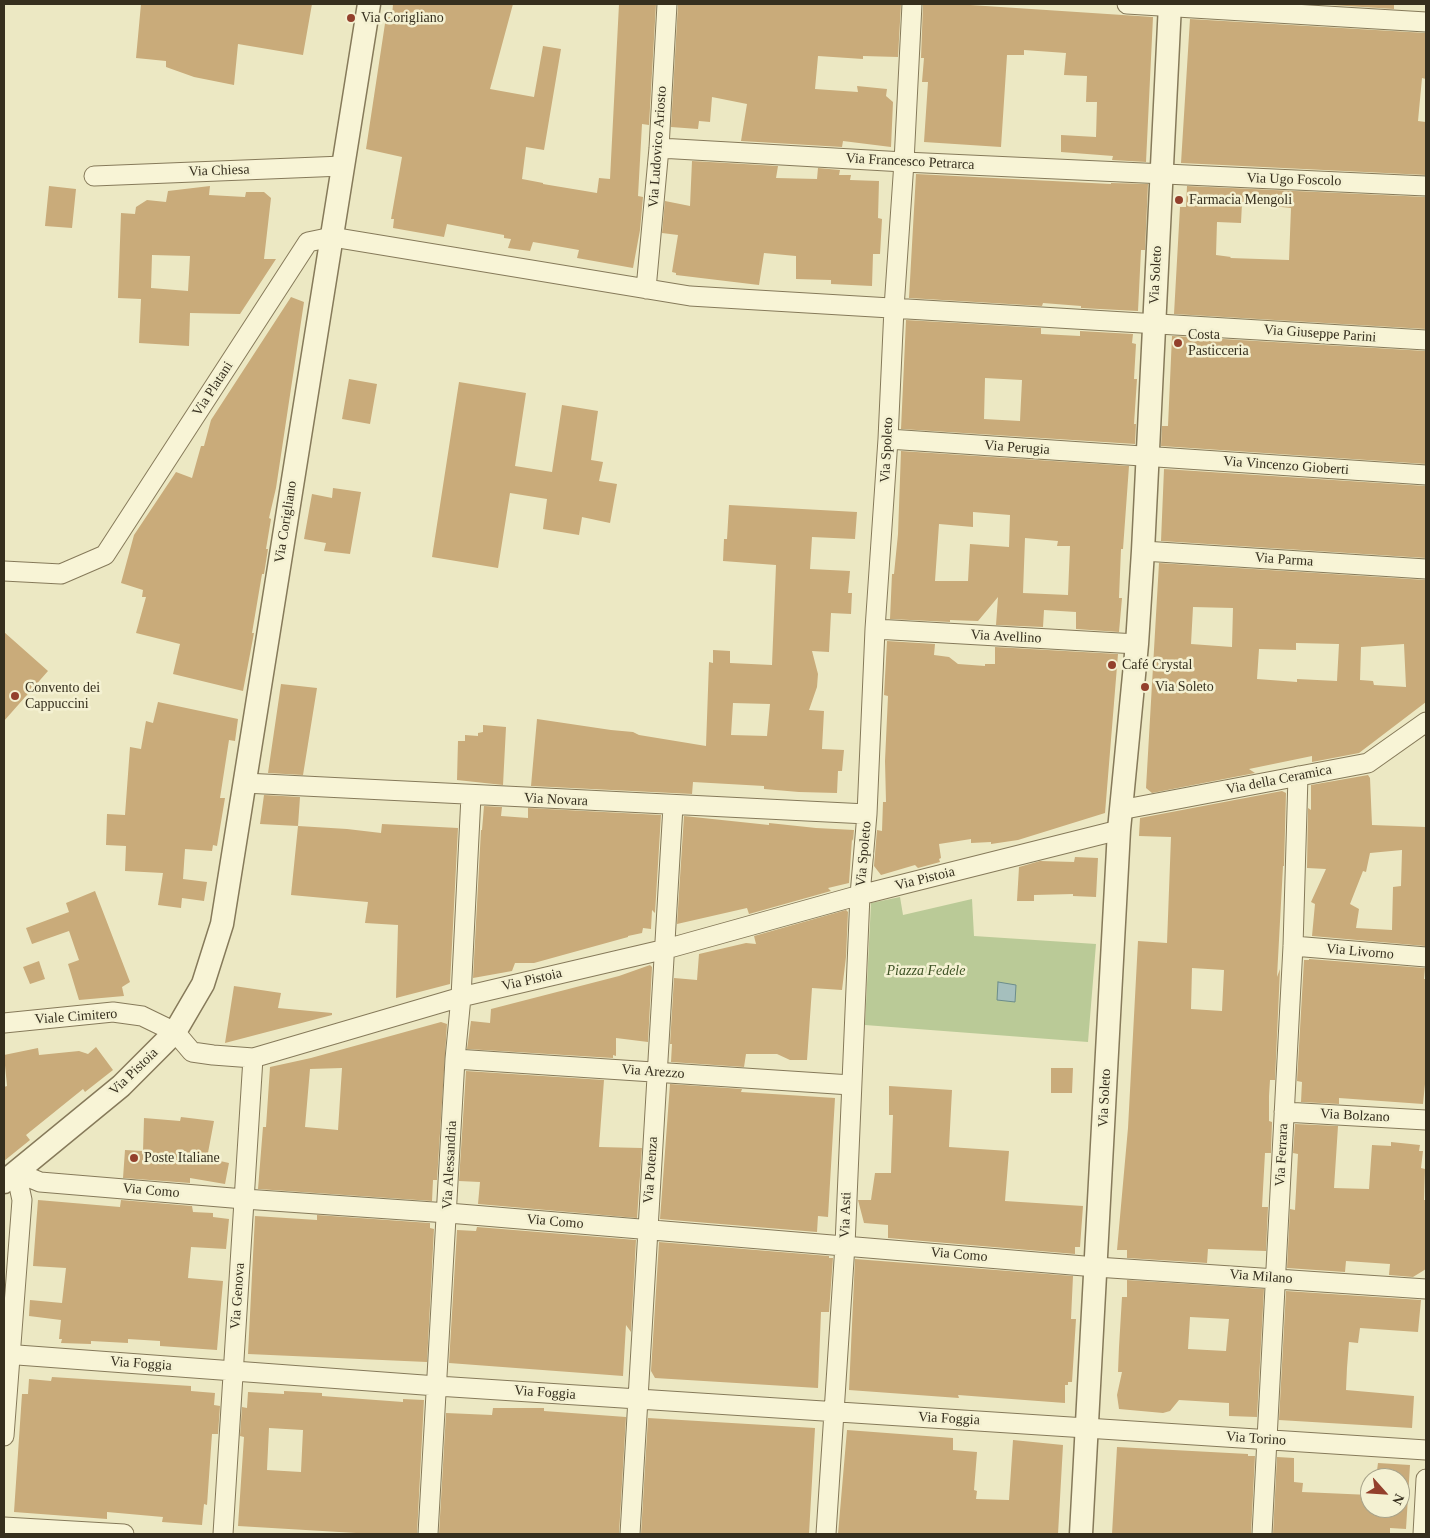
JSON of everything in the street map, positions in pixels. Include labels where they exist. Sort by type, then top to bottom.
[{"type":"street","name":"Via Corigliano","points":[[175,1032],[203,984],[222,924],[369,4]]},
{"type":"street","name":"Via Ludovico Ariosto","points":[[646,289],[659,148],[667,4]]},
{"type":"street","name":"Via Spoleto","points":[[860,895],[867,814],[875,630],[888,439],[912,4]]},
{"type":"street","points":[[1127,4],[1170,5],[1426,22]]},
{"type":"street","name":"Via Soleto","points":[[1081,1534],[1120,820],[1137,644],[1170,5]]},
{"type":"street","name":"Via Francesco Petrarca","points":[[659,148],[1162,174]]},
{"type":"street","name":"Via Chiesa","points":[[94,176],[343,166]]},
{"type":"street","name":"Via Ugo Foscolo","points":[[1162,174],[1426,186]]},
{"type":"street","name":"Via Giuseppe Parini","points":[[332,237],[690,296],[1426,340]]},
{"type":"street","name":"Via Platani","points":[[4,571],[61,574],[105,555],[308,242],[332,237]]},
{"type":"street","name":"Via Perugia","points":[[888,439],[1146,456]]},
{"type":"street","name":"Via Vincenzo Gioberti","points":[[1146,456],[1426,475]]},
{"type":"street","name":"Via Parma","points":[[1142,551],[1426,569]]},
{"type":"street","name":"Via Avellino","points":[[875,630],[1137,644]]},
{"type":"street","name":"Via della Ceramica","points":[[1120,820],[1298,776],[1368,763],[1426,722]]},
{"type":"street","name":"Via Ferrara","points":[[1262,1534],[1293,946],[1298,776]]},
{"type":"street","name":"Via Novara","points":[[244,783],[471,796],[867,814]]},
{"type":"street","name":"Via Alessandria","points":[[428,1534],[448,1213],[455,1059],[461,997],[471,796]]},
{"type":"street","name":"Via Potenza","points":[[630,1534],[673,806]]},
{"type":"street","name":"Via Pistoia","points":[[10,1177],[122,1086],[175,1032],[192,1052],[253,1058],[461,997],[666,949],[1120,820]]},
{"type":"street","name":"Via Asti","points":[[826,1534],[845,1245],[860,895]]},
{"type":"street","name":"Via Livorno","points":[[1293,946],[1426,958]]},
{"type":"street","name":"Viale Cimitero","points":[[4,1023],[112,1012],[142,1016],[175,1032]]},
{"type":"street","name":"Via Genova","points":[[223,1534],[253,1058]]},
{"type":"street","name":"Via Arezzo","points":[[455,1059],[851,1085]]},
{"type":"street","name":"Via Bolzano","points":[[1284,1112],[1426,1120]]},
{"type":"street","points":[[4,1436],[7,1355],[22,1200],[10,1177]]},
{"type":"street","name":"Via Como","points":[[10,1177],[40,1182],[244,1199],[448,1213],[1096,1267]]},
{"type":"street","name":"Via Milano","points":[[1096,1267],[1426,1288]]},
{"type":"street","name":"Via Foggia","points":[[7,1355],[437,1386],[1087,1427]]},
{"type":"street","name":"Via Torino","points":[[1087,1427],[1426,1450]]},
{"type":"street","points":[[1423,1534],[1426,1479]]},
{"type":"street","points":[[4,1527],[124,1534]]},
{"type":"green space","name":"Piazza Fedele","points":[[900,897],[903,915],[972,899],[974,936],[1096,944],[1088,1042],[865,1025],[871,903]]},
{"type":"water","points":[[998,982],[1016,985],[1015,1002],[997,1000]]},
{"type":"building","points":[[141,4],[312,4],[303,55],[238,44],[234,85],[194,77],[166,67],[166,61],[136,58]]},
{"type":"building","points":[[393,4],[513,4],[490,89],[534,97],[543,46],[561,49],[544,150],[526,147],[522,179],[597,193],[599,178],[610,179],[619,4],[656,4],[649,125],[642,124],[638,196],[643,197],[640,230],[633,268],[577,258],[579,250],[533,242],[530,251],[508,248],[511,239],[504,238],[504,235],[447,224],[444,237],[393,228],[394,219],[391,219],[402,157],[366,149],[386,17],[392,17]]},
{"type":"building","points":[[678,4],[901,4],[898,57],[863,56],[863,59],[818,56],[815,89],[858,92],[857,86],[887,89],[886,96],[893,102],[891,147],[843,141],[842,147],[741,141],[747,104],[712,97],[710,122],[699,121],[698,129],[671,127]]},
{"type":"building","points":[[923,4],[955,4],[1153,17],[1146,162],[1112,160],[1113,156],[1061,152],[1061,135],[1096,137],[1097,102],[1086,102],[1087,76],[1064,75],[1066,53],[1024,50],[1024,55],[1007,55],[1001,147],[924,142],[928,82],[922,82],[924,58],[921,58]]},
{"type":"building","points":[[1316,4],[1394,4],[1394,9]]},
{"type":"building","points":[[1190,19],[1426,33],[1426,79],[1422,78],[1418,121],[1426,122],[1426,175],[1181,163]]},
{"type":"building","points":[[692,161],[778,166],[776,178],[817,179],[818,168],[840,170],[839,175],[851,175],[850,180],[879,181],[878,218],[882,219],[880,254],[873,254],[872,286],[831,284],[831,280],[796,279],[796,256],[764,253],[759,285],[676,275],[676,273],[672,272],[678,235],[662,233],[665,201],[690,206]]},
{"type":"building","points":[[916,174],[1111,184],[1148,184],[1145,250],[1141,250],[1138,311],[1081,308],[1081,306],[1043,303],[1042,306],[909,298]]},
{"type":"building","points":[[49,186],[76,189],[72,228],[45,226]]},
{"type":"building","points":[[210,186],[209,195],[245,197],[246,192],[264,192],[271,198],[264,259],[276,259],[240,314],[190,313],[189,346],[139,343],[141,299],[118,298],[121,213],[135,214],[136,207],[147,200],[166,202],[168,191]],"holes":[[[152,255],[190,256],[188,291],[151,288]]]},
{"type":"building","points":[[1187,186],[1426,197],[1426,329],[1174,314],[1180,207],[1186,207]],"holes":[[[1242,203],[1291,208],[1289,260],[1230,258],[1216,255],[1217,222],[1241,223]]]},
{"type":"building","points":[[291,297],[304,302],[276,488],[269,518],[271,519],[266,549],[268,549],[264,574],[262,574],[252,633],[254,633],[243,691],[173,674],[180,644],[136,633],[146,597],[142,597],[143,590],[121,583],[134,535],[176,472],[192,478],[211,420]]},
{"type":"building","points":[[906,320],[1041,328],[1041,334],[1080,336],[1080,331],[1133,334],[1132,343],[1136,344],[1134,379],[1137,379],[1134,424],[1136,424],[1135,444],[901,429]],"holes":[[[985,378],[1022,380],[1020,421],[984,419]]]},
{"type":"building","points":[[1172,336],[1426,351],[1426,464],[1161,446],[1162,426],[1168,426]]},
{"type":"building","points":[[349,379],[377,384],[370,424],[342,419]]},
{"type":"building","points":[[459,382],[526,393],[515,466],[552,472],[562,405],[598,411],[591,460],[603,462],[599,481],[617,484],[610,523],[582,517],[579,535],[543,529],[547,499],[510,493],[498,568],[432,557]]},
{"type":"building","points":[[901,451],[1129,466],[1123,549],[1121,549],[1119,598],[1122,598],[1119,632],[1076,629],[1076,612],[1044,610],[1043,627],[996,625],[998,597],[978,621],[950,620],[950,622],[890,619],[892,574],[894,574],[898,534]],"holes":[[[973,512],[1010,515],[1009,547],[970,544],[968,581],[935,581],[939,524],[973,527]],[[1025,538],[1058,541],[1057,546],[1070,546],[1068,595],[1023,593]]]},
{"type":"building","points":[[1164,469],[1426,486],[1426,558],[1161,541]]},
{"type":"building","points":[[333,488],[361,492],[350,554],[324,551],[326,543],[304,539],[312,494],[332,498]]},
{"type":"building","points":[[729,505],[857,512],[855,539],[812,537],[810,569],[850,571],[848,593],[852,593],[851,614],[831,613],[829,652],[812,651],[818,674],[817,687],[809,710],[824,711],[822,749],[844,750],[842,771],[838,771],[837,793],[799,792],[764,789],[764,786],[693,782],[692,794],[531,786],[537,719],[633,732],[639,735],[706,746],[709,662],[713,663],[713,650],[730,651],[730,663],[772,665],[776,565],[723,561],[724,539],[727,539]],"holes":[[[733,703],[770,704],[767,736],[731,735]]]},
{"type":"building","points":[[1159,563],[1426,580],[1426,702],[1359,753],[1312,762],[1312,756],[1249,769],[1255,773],[1152,793],[1146,788]],"holes":[[[1193,607],[1233,608],[1232,647],[1191,644]],[[1296,643],[1339,644],[1337,681],[1297,679],[1297,682],[1257,679],[1259,649],[1296,650]],[[1404,644],[1406,687],[1374,685],[1373,681],[1360,680],[1361,647]]]},
{"type":"building","name":"Convento dei Cappuccini","points":[[4,632],[48,671],[4,721]]},
{"type":"building","points":[[887,641],[935,644],[934,655],[949,657],[958,664],[985,666],[985,664],[995,664],[995,647],[1118,654],[1105,813],[1018,840],[991,844],[991,842],[971,843],[971,839],[939,844],[940,862],[918,868],[915,865],[881,875],[874,866],[877,830],[882,831],[883,802],[886,802],[885,761],[888,696],[884,695]]},
{"type":"building","points":[[281,684],[317,688],[303,775],[268,773]]},
{"type":"building","points":[[158,702],[238,719],[235,741],[229,740],[220,798],[225,798],[217,846],[213,845],[212,851],[185,849],[183,879],[207,882],[204,901],[182,898],[181,908],[158,905],[163,873],[125,871],[126,846],[106,845],[107,814],[125,815],[130,747],[141,749],[146,721],[153,723]]},
{"type":"building","points":[[483,725],[506,727],[503,785],[457,780],[458,741],[465,741],[465,735],[478,736],[478,733],[483,732]]},
{"type":"building","points":[[1368,775],[1370,778],[1372,825],[1426,827],[1425,946],[1312,936],[1315,904],[1311,902],[1326,869],[1307,868],[1308,808],[1311,810],[1311,785]],"holes":[[[1402,850],[1401,886],[1393,887],[1392,930],[1356,928],[1359,909],[1350,904],[1363,871],[1366,872],[1370,853]]]},
{"type":"building","points":[[1282,791],[1286,793],[1284,866],[1277,977],[1280,969],[1275,1080],[1270,1080],[1269,1096],[1269,1121],[1272,1122],[1271,1153],[1265,1153],[1262,1207],[1268,1207],[1266,1251],[1208,1249],[1207,1263],[1127,1258],[1127,1250],[1117,1250],[1128,1128],[1138,941],[1167,943],[1171,837],[1139,836],[1140,818]],"holes":[[[1192,968],[1224,970],[1222,1011],[1191,1009]]]},
{"type":"building","points":[[264,795],[300,797],[298,826],[260,824]]},
{"type":"building","points":[[484,806],[502,807],[501,816],[528,818],[528,808],[661,815],[655,913],[652,910],[651,929],[643,928],[642,933],[534,963],[515,963],[512,971],[473,978]]},
{"type":"building","points":[[684,816],[769,825],[769,823],[854,830],[849,883],[828,888],[831,891],[749,914],[747,908],[677,924]]},
{"type":"building","points":[[382,824],[458,828],[450,984],[396,998],[398,925],[365,923],[368,902],[291,895],[298,826],[381,833]]},
{"type":"building","points":[[1075,857],[1098,858],[1096,897],[1073,896],[1073,894],[1034,895],[1034,901],[1017,901],[1019,867],[1040,861],[1074,862]]},
{"type":"building","points":[[95,891],[130,982],[122,987],[124,996],[79,1000],[68,964],[79,960],[69,931],[32,944],[26,928],[69,912],[66,903]]},
{"type":"building","points":[[846,910],[848,912],[846,957],[842,990],[812,988],[807,1060],[790,1060],[777,1054],[746,1054],[744,1067],[671,1062],[672,1044],[670,1044],[674,978],[697,980],[699,954],[746,943],[756,944],[754,936]]},
{"type":"building","points":[[1304,960],[1425,968],[1426,1074],[1423,1104],[1339,1098],[1339,1104],[1301,1102],[1302,1082],[1297,1081]]},
{"type":"building","points":[[39,961],[45,979],[30,984],[23,967]]},
{"type":"building","points":[[650,965],[652,967],[648,1042],[616,1038],[616,1056],[613,1055],[613,1058],[467,1049],[471,1021],[490,1023],[491,1009],[619,976]]},
{"type":"building","points":[[234,986],[281,993],[278,1008],[332,1013],[332,1015],[225,1043]]},
{"type":"building","points":[[441,1022],[447,1024],[437,1180],[433,1180],[432,1201],[258,1189],[263,1127],[266,1127],[270,1067],[311,1058]],"holes":[[[342,1068],[338,1130],[305,1127],[310,1069]]]},
{"type":"building","points":[[96,1047],[113,1070],[85,1092],[83,1089],[26,1135],[30,1140],[4,1161],[4,1087],[7,1086],[4,1055],[38,1048],[39,1055],[79,1051],[88,1054]]},
{"type":"building","points":[[1051,1068],[1073,1068],[1072,1093],[1051,1093]]},
{"type":"building","points":[[466,1071],[604,1080],[599,1147],[642,1148],[637,1218],[478,1204],[480,1182],[459,1181]]},
{"type":"building","points":[[670,1084],[742,1089],[741,1092],[835,1098],[828,1217],[818,1216],[817,1232],[660,1219]]},
{"type":"building","points":[[889,1086],[952,1090],[949,1147],[1009,1151],[1005,1201],[1083,1206],[1080,1247],[1075,1247],[1075,1254],[888,1238],[888,1225],[864,1223],[858,1200],[871,1200],[875,1173],[891,1173],[893,1115],[889,1115]]},
{"type":"building","points":[[181,1117],[214,1121],[207,1158],[229,1163],[225,1184],[190,1178],[190,1183],[123,1178],[125,1150],[143,1151],[144,1118],[180,1121]]},
{"type":"building","points":[[1295,1124],[1338,1126],[1334,1188],[1369,1189],[1372,1145],[1391,1146],[1391,1142],[1420,1145],[1419,1151],[1423,1151],[1421,1168],[1425,1169],[1426,1269],[1413,1277],[1389,1275],[1390,1264],[1346,1261],[1345,1272],[1287,1268],[1290,1209],[1295,1210],[1298,1154],[1293,1153]]},
{"type":"building","points":[[38,1200],[120,1207],[121,1200],[192,1206],[193,1212],[213,1213],[213,1217],[229,1219],[226,1249],[191,1247],[188,1278],[223,1281],[217,1350],[160,1346],[160,1341],[128,1339],[128,1343],[91,1341],[91,1344],[61,1343],[62,1339],[59,1339],[61,1320],[29,1316],[30,1300],[62,1303],[66,1268],[33,1266]]},
{"type":"building","points":[[317,1215],[430,1223],[430,1228],[434,1229],[427,1362],[248,1354],[255,1216],[317,1220]]},
{"type":"building","points":[[477,1227],[636,1240],[631,1332],[626,1325],[623,1376],[449,1363],[457,1230],[476,1231]]},
{"type":"building","points":[[659,1242],[829,1256],[829,1258],[833,1258],[829,1312],[821,1312],[818,1388],[655,1378],[651,1371]]},
{"type":"building","points":[[855,1259],[1073,1276],[1071,1319],[1076,1319],[1072,1382],[1068,1382],[1068,1385],[1065,1385],[1065,1403],[958,1395],[959,1398],[849,1390]]},
{"type":"building","points":[[1127,1280],[1264,1289],[1257,1417],[1229,1416],[1229,1403],[1179,1400],[1170,1411],[1163,1413],[1119,1409],[1117,1395],[1122,1372],[1118,1372],[1122,1297],[1127,1297]],"holes":[[[1190,1317],[1229,1319],[1226,1351],[1188,1349]]]},
{"type":"building","points":[[1286,1291],[1421,1300],[1418,1332],[1360,1328],[1358,1343],[1349,1342],[1347,1368],[1346,1390],[1414,1396],[1412,1428],[1279,1420]]},
{"type":"building","points":[[52,1377],[191,1386],[191,1391],[215,1393],[214,1405],[220,1406],[218,1434],[212,1434],[207,1505],[204,1504],[202,1525],[162,1522],[163,1517],[107,1512],[107,1519],[14,1512],[22,1394],[28,1394],[29,1379],[51,1381]]},
{"type":"building","points":[[284,1391],[322,1393],[322,1396],[403,1402],[403,1399],[424,1400],[417,1534],[373,1534],[238,1526],[244,1437],[240,1436],[242,1407],[247,1408],[248,1392],[284,1394]],"holes":[[[269,1428],[303,1430],[301,1472],[267,1470]]]},
{"type":"building","points":[[493,1408],[544,1408],[544,1411],[626,1417],[619,1534],[439,1534],[446,1413],[492,1415]]},
{"type":"building","points":[[648,1418],[815,1428],[809,1534],[641,1534]]},
{"type":"building","points":[[847,1430],[953,1438],[953,1450],[977,1452],[974,1490],[977,1491],[976,1499],[1009,1500],[1013,1440],[1063,1445],[1058,1534],[838,1534]]},
{"type":"building","points":[[1117,1447],[1248,1454],[1248,1456],[1255,1456],[1251,1534],[1112,1534]]},
{"type":"building","points":[[1277,1457],[1294,1458],[1294,1482],[1303,1483],[1302,1492],[1360,1495],[1360,1518],[1407,1518],[1406,1529],[1390,1528],[1390,1534],[1273,1534]]},
{"type":"building","points":[[1378,1463],[1410,1465],[1410,1468],[1377,1468]]},
{"type":"place","name":"Via Corigliano","points":[[351,18]]},
{"type":"place","name":"Farmacia Mengoli","points":[[1179,200]]},
{"type":"place","name":"Costa Pasticceria","points":[[1178,343]]},
{"type":"place","name":"Café Crystal","points":[[1112,665]]},
{"type":"place","name":"Via Soleto","points":[[1145,687]]},
{"type":"place","name":"Convento dei Cappuccini","points":[[15,696]]},
{"type":"place","name":"Poste Italiane","points":[[134,1158]]}]
